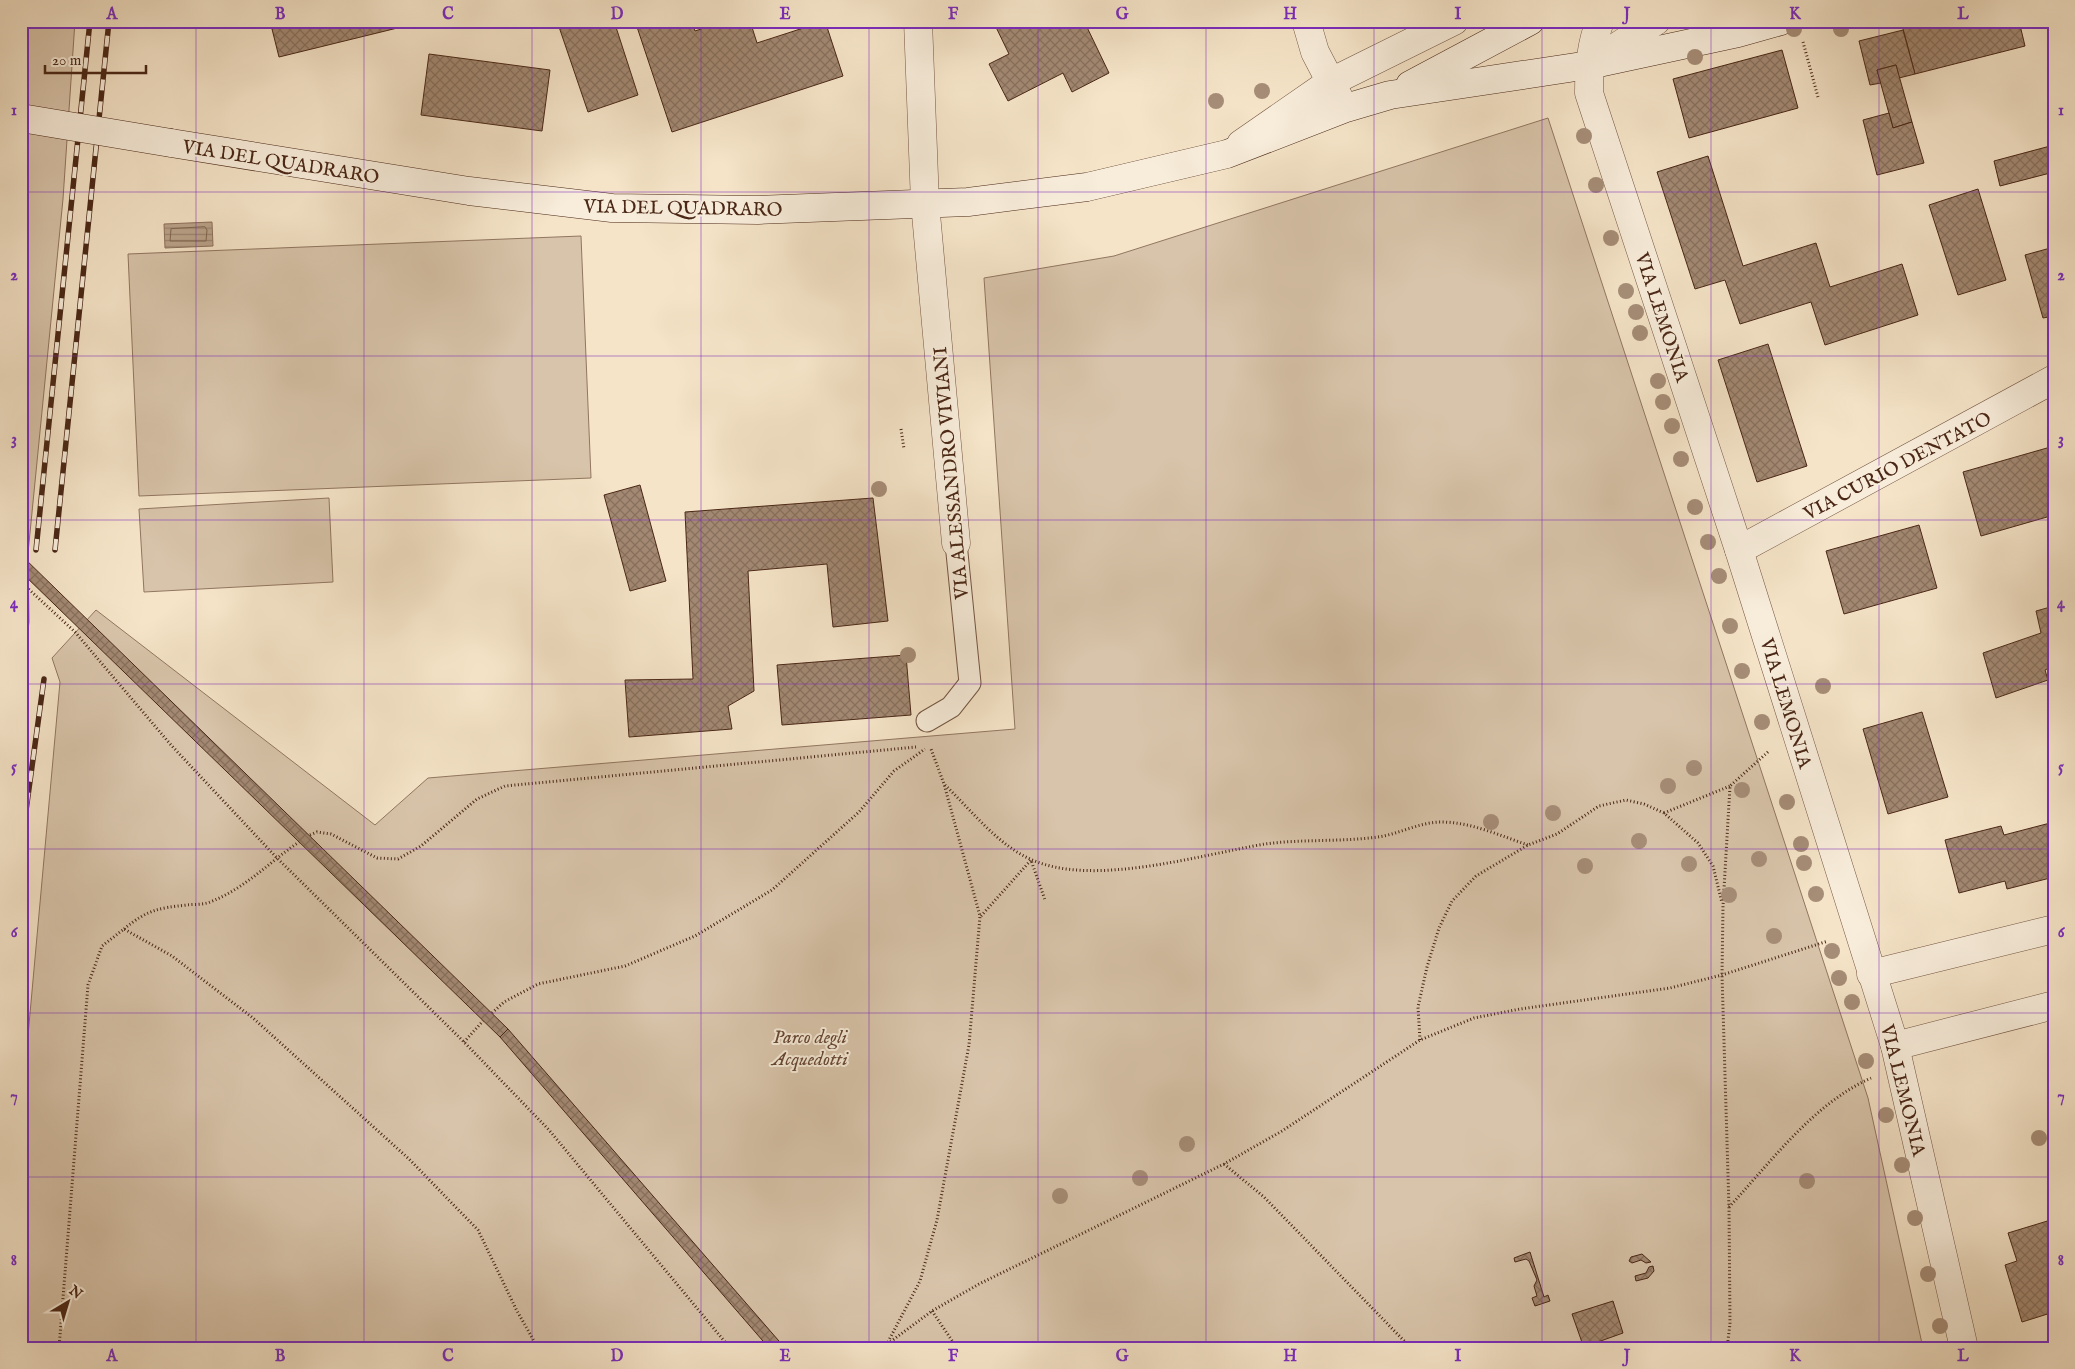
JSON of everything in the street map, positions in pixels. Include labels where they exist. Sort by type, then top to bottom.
[{"type":"street","name":"VIA ALESSANDRO VIVIANI","points":[[918,21],[925,203],[970,684],[951,708],[927,721]]},
{"type":"street","points":[[1306,21],[1315,52],[1329,83],[1346,108]]},
{"type":"street","name":"VIA DEL QUADRARO","points":[[1226,154],[1329,83],[1454,21]]},
{"type":"street","name":"VIA DEL QUADRARO","points":[[1390,95],[1530,21]]},
{"type":"street","points":[[1589,65],[1594,38],[1600,21]]},
{"type":"street","points":[[1589,65],[1656,21]]},
{"type":"street","name":"VIA DEL QUADRARO","points":[[21,118],[171,144],[469,191],[612,208],[738,210],[968,202],[1087,187],[1226,154],[1346,108],[1390,95],[1589,65],[1738,33],[1791,29]]},
{"type":"street","name":"VIA LEMONIA","points":[[1589,65],[1589,93],[1740,550],[1895,1046],[1964,1348]]},
{"type":"street","name":"VIA CURIO DENTATO","points":[[1740,550],[2054,379]]},
{"type":"street","points":[[1871,974],[2054,929]]},
{"type":"street","points":[[1895,1046],[2054,1005]]},
{"type":"path","points":[[1791,29],[1818,97]]},
{"type":"path","points":[[901,429],[904,449]]},
{"type":"path","points":[[21,582],[75,632],[172,745],[276,857],[464,1042],[549,1130],[730,1348]]},
{"type":"path","points":[[887,1343],[920,1281],[937,1220],[969,1045],[980,916],[944,784],[930,746]]},
{"type":"path","points":[[310,836],[317,832],[331,834],[377,858],[398,859],[421,846],[477,799],[505,786],[930,746]]},
{"type":"path","points":[[492,1013],[504,1002],[538,984],[625,966],[695,936],[772,890],[860,812],[894,771],[930,746]]},
{"type":"path","points":[[1664,813],[1730,786],[1769,751]]},
{"type":"path","points":[[944,784],[1009,847],[1031,860],[1062,868],[1093,871],[1205,858],[1266,844],[1378,837],[1440,822],[1476,827],[1528,845]]},
{"type":"path","points":[[1727,1348],[1730,1324],[1729,1208],[1722,975],[1723,906],[1730,786]]},
{"type":"path","points":[[1420,1040],[1418,1007],[1425,975],[1439,928],[1452,901],[1476,876],[1528,845],[1557,834],[1599,806],[1626,800],[1644,804],[1664,813],[1698,843],[1713,866],[1723,906]]},
{"type":"path","points":[[59,1348],[88,985],[102,946],[142,914],[167,907],[208,903],[249,882],[276,857],[299,842]]},
{"type":"path","points":[[1031,860],[1045,900]]},
{"type":"path","points":[[980,916],[1031,860]]},
{"type":"path","points":[[124,929],[172,956],[253,1018],[409,1159],[478,1230],[517,1311],[538,1348]]},
{"type":"path","points":[[882,1348],[932,1311],[1036,1255],[1224,1164],[1282,1131],[1420,1040],[1474,1018],[1520,1009],[1670,988],[1722,975],[1829,940]]},
{"type":"path","points":[[464,1042],[483,1021]]},
{"type":"path","points":[[1729,1208],[1814,1117],[1852,1087],[1872,1077]]},
{"type":"path","points":[[1224,1164],[1264,1197],[1411,1348]]},
{"type":"path","points":[[932,1311],[958,1348]]},
{"type":"green space","points":[[21,21],[75,21],[63,199],[28,553],[29,622],[21,681]]},
{"type":"green space","name":"Parco degli Acquedotti","points":[[1548,118],[1868,1098],[1923,1348],[21,1348],[21,1113],[60,682],[52,658],[96,610],[375,825],[428,778],[1015,729],[984,278],[1114,256]]},
{"type":"green space","points":[[581,236],[591,478],[139,496],[128,254]]},
{"type":"green space","points":[[329,498],[333,582],[144,592],[139,509]]},
{"type":"water","points":[[212,222],[213,246],[165,248],[164,224]]},
{"type":"building","points":[[304,21],[426,21],[279,57],[272,29]]},
{"type":"building","points":[[557,21],[614,21],[638,95],[588,112]]},
{"type":"building","points":[[635,21],[691,21],[695,31],[725,21],[750,21],[757,43],[825,21],[843,76],[672,132]]},
{"type":"building","points":[[993,21],[1084,21],[1109,73],[1072,92],[1063,73],[1008,101],[989,64],[1009,54]]},
{"type":"building","points":[[1901,21],[2019,21],[2025,46],[1915,74]]},
{"type":"building","points":[[1903,30],[1915,74],[1899,78],[1896,65],[1877,70],[1881,83],[1870,85],[1859,41]]},
{"type":"building","points":[[1782,50],[1798,108],[1689,138],[1673,79]]},
{"type":"building","points":[[429,54],[550,70],[542,131],[421,115]]},
{"type":"building","points":[[1896,65],[1912,122],[1893,128],[1877,70]]},
{"type":"building","points":[[1889,113],[1893,128],[1912,122],[1924,163],[1877,175],[1863,120]]},
{"type":"building","points":[[2054,145],[2054,172],[2000,186],[1994,161]]},
{"type":"building","points":[[1708,156],[1743,266],[1816,243],[1830,287],[1902,264],[1918,315],[1825,345],[1811,302],[1740,324],[1725,280],[1695,289],[1657,172]]},
{"type":"building","points":[[1978,189],[2006,280],[1958,295],[1929,205]]},
{"type":"building","points":[[2054,247],[2054,316],[2043,318],[2025,255]]},
{"type":"building","points":[[1768,344],[1807,466],[1757,482],[1718,360]]},
{"type":"building","points":[[2054,446],[2054,515],[1981,536],[1963,472]]},
{"type":"building","points":[[640,485],[666,581],[630,591],[604,495]]},
{"type":"building","points":[[873,498],[888,621],[833,627],[827,564],[748,571],[754,691],[728,706],[732,729],[629,737],[625,680],[693,679],[685,512]]},
{"type":"building","points":[[1919,525],[1937,588],[1844,614],[1826,551]]},
{"type":"building","points":[[21,555],[508,1029],[500,1037],[21,572]]},
{"type":"building","points":[[2054,606],[2054,674],[2051,667],[2045,670],[2048,680],[1996,698],[1983,653],[2041,633],[2036,611]]},
{"type":"building","points":[[906,655],[911,715],[782,725],[777,665]]},
{"type":"building","points":[[1922,712],[1948,797],[1888,814],[1863,729]]},
{"type":"building","points":[[2054,822],[2054,877],[2007,889],[2005,881],[1959,893],[1945,840],[2001,826],[2004,835]]},
{"type":"building","points":[[508,1029],[785,1348],[769,1348],[500,1037]]},
{"type":"building","points":[[2054,1219],[2054,1312],[2022,1322],[2005,1265],[2017,1261],[2008,1233]]},
{"type":"building","points":[[1530,1252],[1544,1297],[1548,1295],[1550,1301],[1535,1306],[1532,1298],[1537,1296],[1534,1286],[1537,1280],[1529,1261],[1526,1259],[1515,1262],[1514,1258]]},
{"type":"building","points":[[1642,1254],[1651,1262],[1646,1263],[1641,1260],[1632,1263],[1629,1261],[1631,1257]]},
{"type":"building","points":[[1653,1266],[1654,1271],[1648,1278],[1636,1281],[1635,1276],[1646,1273],[1649,1267]]},
{"type":"building","points":[[1613,1301],[1623,1333],[1595,1343],[1597,1348],[1584,1348],[1572,1314]]},
{"type":"railway","points":[[36,550],[90,21]]},
{"type":"railway","points":[[55,550],[109,21]]},
{"type":"railway","points":[[21,694],[24,676]]},
{"type":"railway","points":[[21,847],[44,679]]}]
